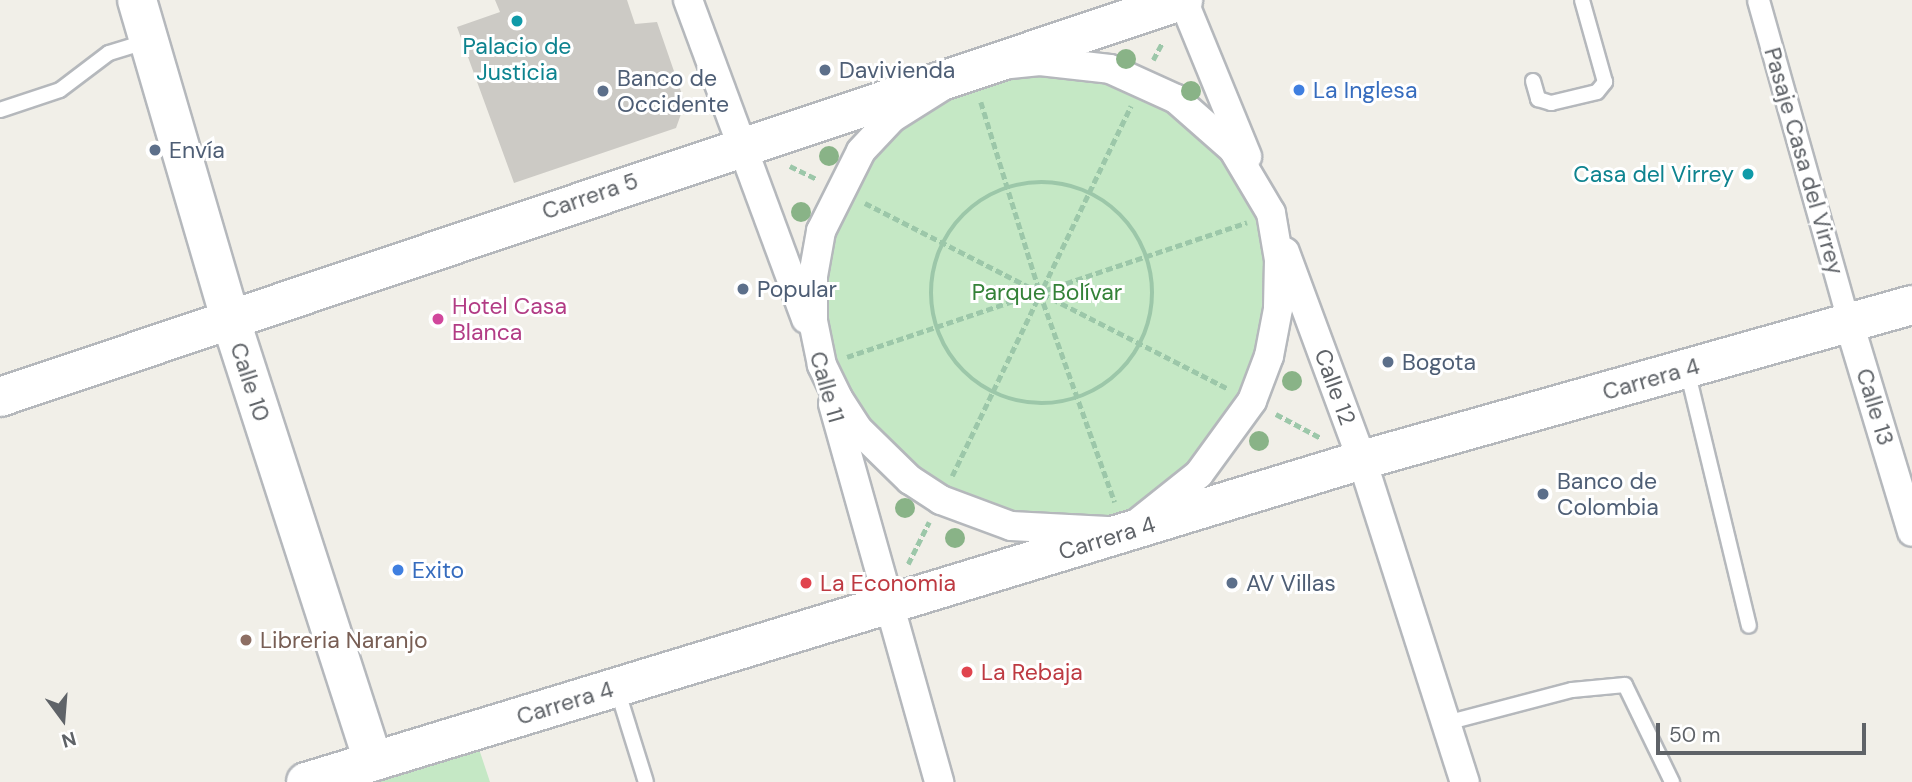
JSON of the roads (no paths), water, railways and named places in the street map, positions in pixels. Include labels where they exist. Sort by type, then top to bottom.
[{"type":"main road","name":"Calle 10","points":[[137,0],[230,318],[373,762]]},
{"type":"main road","name":"Carrera 5","points":[[0,397],[744,143],[1183,0]]},
{"type":"main road","name":"Carrera 4","points":[[326,779],[373,762],[1362,460],[1912,305]]},
{"type":"street","name":"Calle 11","points":[[688,0],[744,143],[822,365],[887,605],[939,782]]},
{"type":"street","name":"Calle 12","points":[[1183,0],[1270,213],[1362,460],[1465,782]]},
{"type":"street","name":"Pasaje Casa del Virrey","points":[[1758,0],[1849,323]]},
{"type":"street","points":[[1075,62],[1143,81],[1206,121],[1233,149],[1270,213],[1279,260],[1278,309],[1252,401],[1199,474],[1126,532],[1011,526],[940,500],[910,480],[858,429],[822,365],[813,276],[821,231],[837,189],[861,151],[892,118],[971,68],[1075,62]]},
{"type":"street","name":"Calle 13","points":[[1849,323],[1912,532]]},
{"type":"lane","points":[[1533,81],[1538,99],[1551,103],[1597,92],[1605,82],[1582,0]]},
{"type":"lane","points":[[0,110],[60,90],[109,53],[150,41]]},
{"type":"lane","points":[[1687,369],[1749,626]]},
{"type":"lane","points":[[1446,723],[1572,690],[1625,685],[1672,782]]},
{"type":"lane","points":[[616,688],[646,782]]},
{"type":"place","name":"Palacio de Justicia","points":[[517,21]]},
{"type":"place","name":"Davivienda","points":[[825,70]]},
{"type":"place","name":"La Inglesa","points":[[1299,90]]},
{"type":"place","name":"Banco de Occidente","points":[[603,91]]},
{"type":"place","name":"Envía","points":[[155,150]]},
{"type":"place","name":"Casa del Virrey","points":[[1748,174]]},
{"type":"place","name":"Popular","points":[[743,289]]},
{"type":"place","name":"Hotel Casa Blanca","points":[[438,319]]},
{"type":"place","name":"Bogota","points":[[1388,362]]},
{"type":"place","name":"Banco de Colombia","points":[[1543,494]]},
{"type":"place","name":"Exito","points":[[398,570]]},
{"type":"place","name":"La Economia","points":[[806,583]]},
{"type":"place","name":"AV Villas","points":[[1232,583]]},
{"type":"place","name":"Libreria Naranjo","points":[[246,640]]},
{"type":"place","name":"La Rebaja","points":[[967,672]]},
{"type":"park label","name":"Parque Bolívar","points":[[1047,292]]}]
